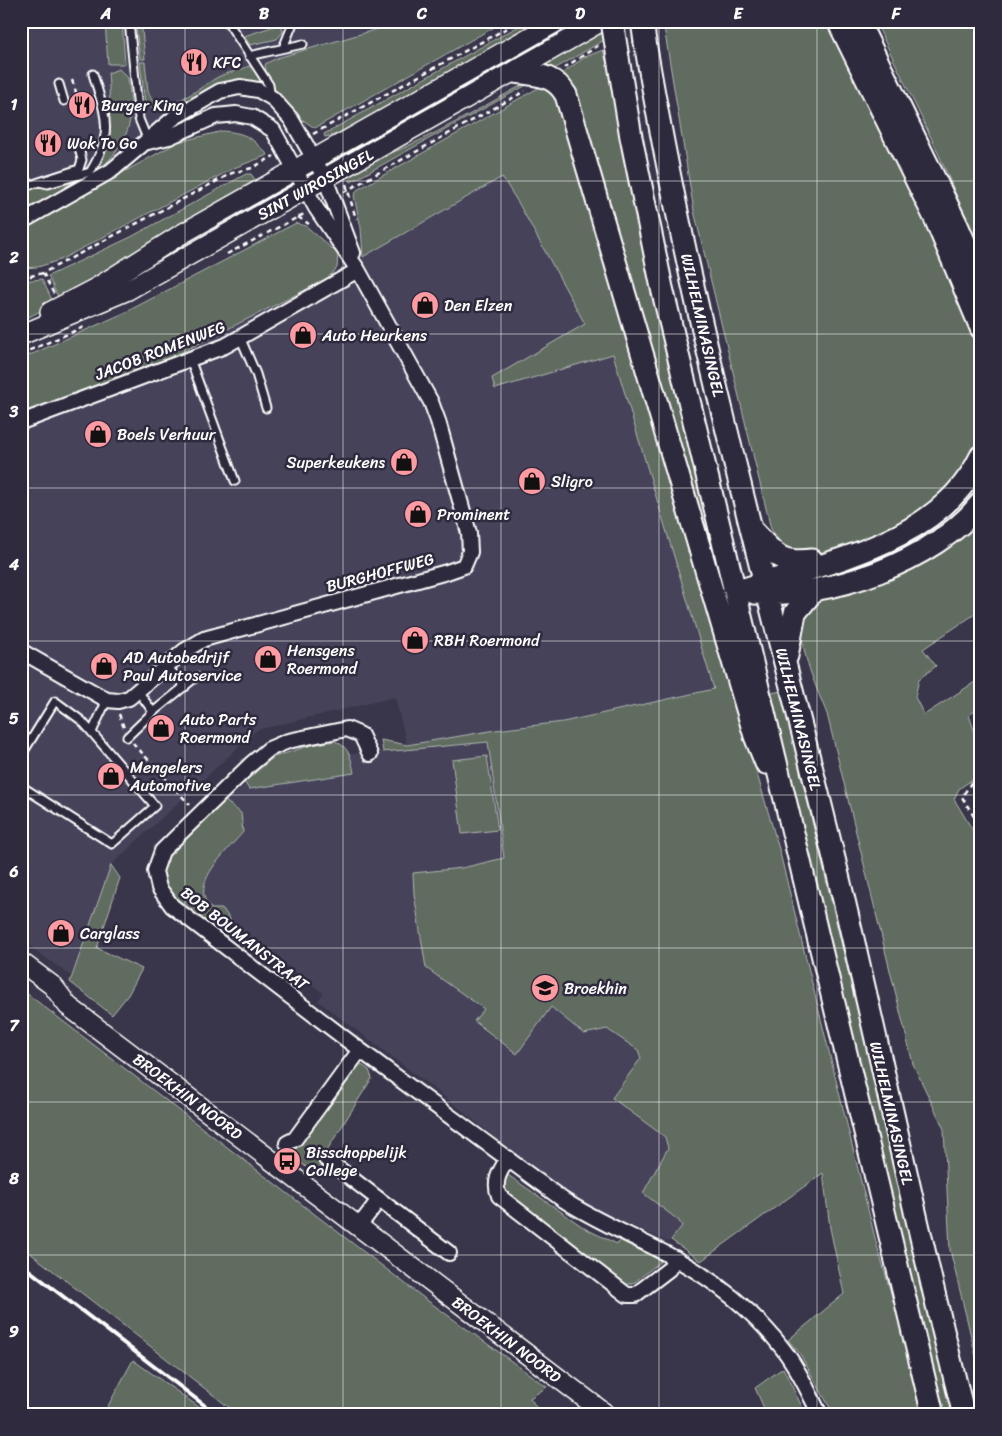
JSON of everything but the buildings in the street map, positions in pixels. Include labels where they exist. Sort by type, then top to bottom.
[{"type":"main road","name":"SINT WIROSINGEL","points":[[21,330],[60,306],[96,288],[180,235],[316,160],[558,21]]},
{"type":"main road","name":"SINT WIROSINGEL","points":[[21,334],[128,290],[602,21]]},
{"type":"main road","name":"WILHELMINASINGEL","points":[[612,21],[631,137],[660,279],[796,838],[933,1415]]},
{"type":"main road","name":"WILHELMINASINGEL","points":[[642,21],[678,218],[752,531],[830,845],[964,1415]]},
{"type":"main road","points":[[838,21],[935,218],[981,328]]},
{"type":"main road","points":[[858,21],[942,193],[981,280]]},
{"type":"main road","points":[[515,72],[550,77],[560,85],[566,95],[755,736],[796,838]]},
{"type":"main road","points":[[735,592],[766,588],[849,557],[901,533],[928,517],[959,489],[981,456]]},
{"type":"main road","points":[[766,588],[796,594],[874,573],[922,553],[954,531],[981,503]]},
{"type":"main road","points":[[752,531],[774,554],[790,562],[849,557]]},
{"type":"main road","points":[[786,668],[794,613],[814,590]]},
{"type":"main road","name":"BROEKHIN NOORD","points":[[21,962],[53,986],[68,1006],[607,1415]]},
{"type":"street","points":[[21,222],[96,181],[148,142],[160,128],[175,117],[220,91],[240,88],[258,90],[272,98]]},
{"type":"street","name":"BURGHOFFWEG","points":[[272,98],[278,103],[316,160],[325,178],[358,270]]},
{"type":"street","name":"BURGHOFFWEG","points":[[112,700],[138,691],[184,651],[204,639],[464,566],[470,552],[469,533],[431,402],[358,270],[304,189],[273,130],[252,116],[236,114],[216,116],[169,137],[148,142]]},
{"type":"street","name":"JACOB ROMENWEG","points":[[21,422],[225,346],[358,270]]},
{"type":"street","points":[[21,652],[112,700]]},
{"type":"street","name":"BOB BOUMANSTRAAT","points":[[370,754],[361,735],[347,729],[288,741],[269,749],[250,764],[162,851],[155,871],[159,888],[172,906],[360,1050],[562,1199],[592,1219],[675,1258],[713,1281],[736,1299],[758,1320],[784,1350],[820,1415]]},
{"type":"street","points":[[288,1143],[294,1139],[360,1050]]},
{"type":"street","points":[[508,1158],[496,1180],[499,1196],[627,1295],[635,1295],[668,1269],[675,1258]]},
{"type":"street","points":[[326,1159],[378,1201],[449,1253]]},
{"type":"street","points":[[359,1226],[378,1201]]},
{"type":"lane","points":[[129,21],[139,119],[148,142]]},
{"type":"lane","points":[[226,21],[269,85],[272,98]]},
{"type":"lane","points":[[283,48],[294,21]]},
{"type":"lane","points":[[249,56],[303,44]]},
{"type":"lane","points":[[39,182],[48,184],[90,172],[99,157],[108,122],[93,74]]},
{"type":"lane","points":[[59,84],[64,101]]},
{"type":"lane","points":[[21,188],[79,169],[82,160],[79,148]]},
{"type":"lane","points":[[240,337],[256,374],[266,408]]},
{"type":"lane","points":[[190,359],[235,481]]},
{"type":"lane","points":[[167,666],[184,686]]},
{"type":"lane","points":[[127,737],[152,712],[196,677]]},
{"type":"lane","points":[[138,691],[152,712]]},
{"type":"lane","points":[[92,732],[112,700]]},
{"type":"lane","points":[[21,756],[55,702],[82,721],[155,806],[112,844],[21,786]]},
{"type":"path","points":[[304,140],[520,21]]},
{"type":"path","points":[[72,80],[78,98]]},
{"type":"path","points":[[21,274],[31,276],[44,273],[232,173],[252,168],[284,150]]},
{"type":"path","points":[[112,700],[127,737],[198,814]]},
{"type":"path","points":[[981,784],[971,784],[962,797],[981,828]]},
{"type":"shaded area","points":[[21,21],[406,21],[253,66],[176,111],[116,162],[42,205],[21,213]]},
{"type":"shaded area","points":[[502,177],[613,354],[714,689],[563,722],[496,730],[407,745],[395,697],[257,730],[111,865],[71,976],[21,940],[21,413],[174,356],[327,279]]},
{"type":"shaded area","name":"Broekhin","points":[[688,716],[701,1261],[672,1240],[668,1242],[596,1210],[550,1183],[454,1104],[318,1001],[323,993],[287,966],[281,965],[234,928],[222,930],[166,863],[231,797],[272,761],[488,742]]},
{"type":"green space","points":[[105,21],[122,21],[125,64],[108,64]]},
{"type":"green space","points":[[135,21],[141,21],[145,59],[140,59]]},
{"type":"green space","points":[[406,21],[505,21],[315,128],[290,109],[276,93],[267,74],[265,64],[277,58]]},
{"type":"green space","points":[[528,21],[543,21],[342,133],[325,137],[324,134]]},
{"type":"green space","points":[[575,21],[593,21],[478,85],[475,79]]},
{"type":"green space","points":[[624,21],[637,21],[551,71],[536,69]]},
{"type":"green space","points":[[663,21],[833,21],[931,221],[972,332],[981,363],[981,433],[973,452],[942,494],[918,513],[881,534],[809,556],[785,549],[771,529],[694,211]]},
{"type":"green space","points":[[875,21],[981,21],[981,253],[936,148]]},
{"type":"green space","points":[[281,24],[283,32],[277,39],[250,45],[244,36]]},
{"type":"green space","points":[[603,50],[613,85],[760,730],[560,75],[585,57]]},
{"type":"green space","points":[[140,62],[145,62],[148,91],[152,100],[161,103],[170,103],[178,100],[220,76],[249,66],[256,71],[261,83],[240,80],[231,82],[214,88],[185,106],[166,112],[156,110],[145,103]]},
{"type":"green space","points":[[119,69],[128,78],[131,99],[131,112],[127,130],[120,146],[110,159],[83,181],[36,208],[29,206],[23,200],[29,189],[62,184],[79,179],[92,173],[99,165],[104,154],[109,126],[108,73]]},
{"type":"green space","points":[[532,82],[351,182],[348,176],[360,166],[420,140],[524,84]]},
{"type":"green space","points":[[547,83],[557,91],[779,849],[876,1242],[909,1354],[923,1415],[834,1415],[800,1354],[788,1340],[844,1294],[830,1228],[823,1173],[701,1261],[671,1240],[682,1226],[678,1220],[643,1193],[668,1148],[665,1137],[612,1098],[641,1058],[638,1050],[607,1029],[584,1034],[551,1007],[517,1054],[474,1021],[484,1009],[426,968],[414,894],[413,873],[462,868],[504,858],[488,742],[383,752],[381,740],[407,745],[496,730],[563,722],[714,689],[613,354],[495,389],[492,378],[585,324],[519,204],[502,177],[363,257],[361,228],[354,196],[357,190]]},
{"type":"green space","points":[[223,131],[238,133],[248,137],[268,155],[234,168],[60,260],[38,267],[21,268],[21,229],[178,142]]},
{"type":"green space","points":[[246,174],[251,174],[257,182],[60,301],[48,276],[131,237]]},
{"type":"green space","points":[[296,223],[306,226],[338,254],[337,268],[327,279],[174,356],[21,413],[21,359],[124,313]]},
{"type":"green space","points":[[42,279],[54,304],[21,321],[21,281]]},
{"type":"green space","points":[[981,513],[981,610],[923,649],[936,666],[919,679],[915,697],[924,715],[981,678],[981,707],[969,715],[981,751],[981,773],[959,789],[954,799],[981,844],[981,1377],[950,1250],[944,1129],[913,1064],[827,714],[809,668],[802,633],[804,620],[815,602]]},
{"type":"green space","points":[[781,691],[954,1415],[941,1415],[767,694]]},
{"type":"green space","points":[[335,741],[347,750],[354,773],[249,789],[244,782],[274,757],[312,745]]},
{"type":"green space","points":[[487,756],[498,830],[462,834],[452,760]]},
{"type":"green space","points":[[224,800],[241,813],[243,832],[212,869],[206,879],[204,890],[205,900],[212,909],[223,909],[234,925],[225,938],[179,901],[166,888],[162,874],[167,853]]},
{"type":"green space","points":[[111,865],[120,878],[97,948],[142,969],[128,995],[112,1015],[70,982]]},
{"type":"green space","points":[[21,989],[424,1298],[547,1387],[530,1398],[542,1415],[239,1415],[21,1246]]},
{"type":"green space","points":[[356,1061],[369,1070],[372,1078],[319,1163],[325,1167],[318,1176],[285,1151],[289,1146],[295,1150],[352,1076],[350,1069]]},
{"type":"green space","points":[[505,1173],[586,1229],[617,1244],[620,1240],[661,1261],[635,1282],[625,1285],[506,1195],[502,1187]]},
{"type":"green space","points":[[133,1360],[210,1415],[103,1415]]},
{"type":"green space","points":[[783,1368],[806,1415],[767,1415],[755,1388]]},
{"type":"railway","points":[[21,1264],[217,1415]]},
{"type":"place","name":"KFC","points":[[194,62]]},
{"type":"place","name":"Burger King","points":[[82,105]]},
{"type":"place","name":"Wok To Go","points":[[48,143]]},
{"type":"place","name":"Den Elzen","points":[[425,305]]},
{"type":"place","name":"Auto Heurkens","points":[[303,335]]},
{"type":"place","name":"Boels Verhuur","points":[[98,434]]},
{"type":"place","name":"Superkeukens","points":[[404,462]]},
{"type":"place","name":"Sligro","points":[[532,481]]},
{"type":"place","name":"Prominent","points":[[418,514]]},
{"type":"place","name":"RBH Roermond","points":[[415,640]]},
{"type":"place","name":"Hensgens Roermond","points":[[268,659]]},
{"type":"place","name":"AD Autobedrijf Paul Autoservice","points":[[104,666]]},
{"type":"place","name":"Auto Parts Roermond","points":[[161,728]]},
{"type":"place","name":"Mengelers Automotive","points":[[111,776]]},
{"type":"place","name":"Carglass","points":[[61,933]]},
{"type":"place","name":"Broekhin","points":[[545,988]]},
{"type":"place","name":"Bisschoppelijk College","points":[[287,1161]]}]
